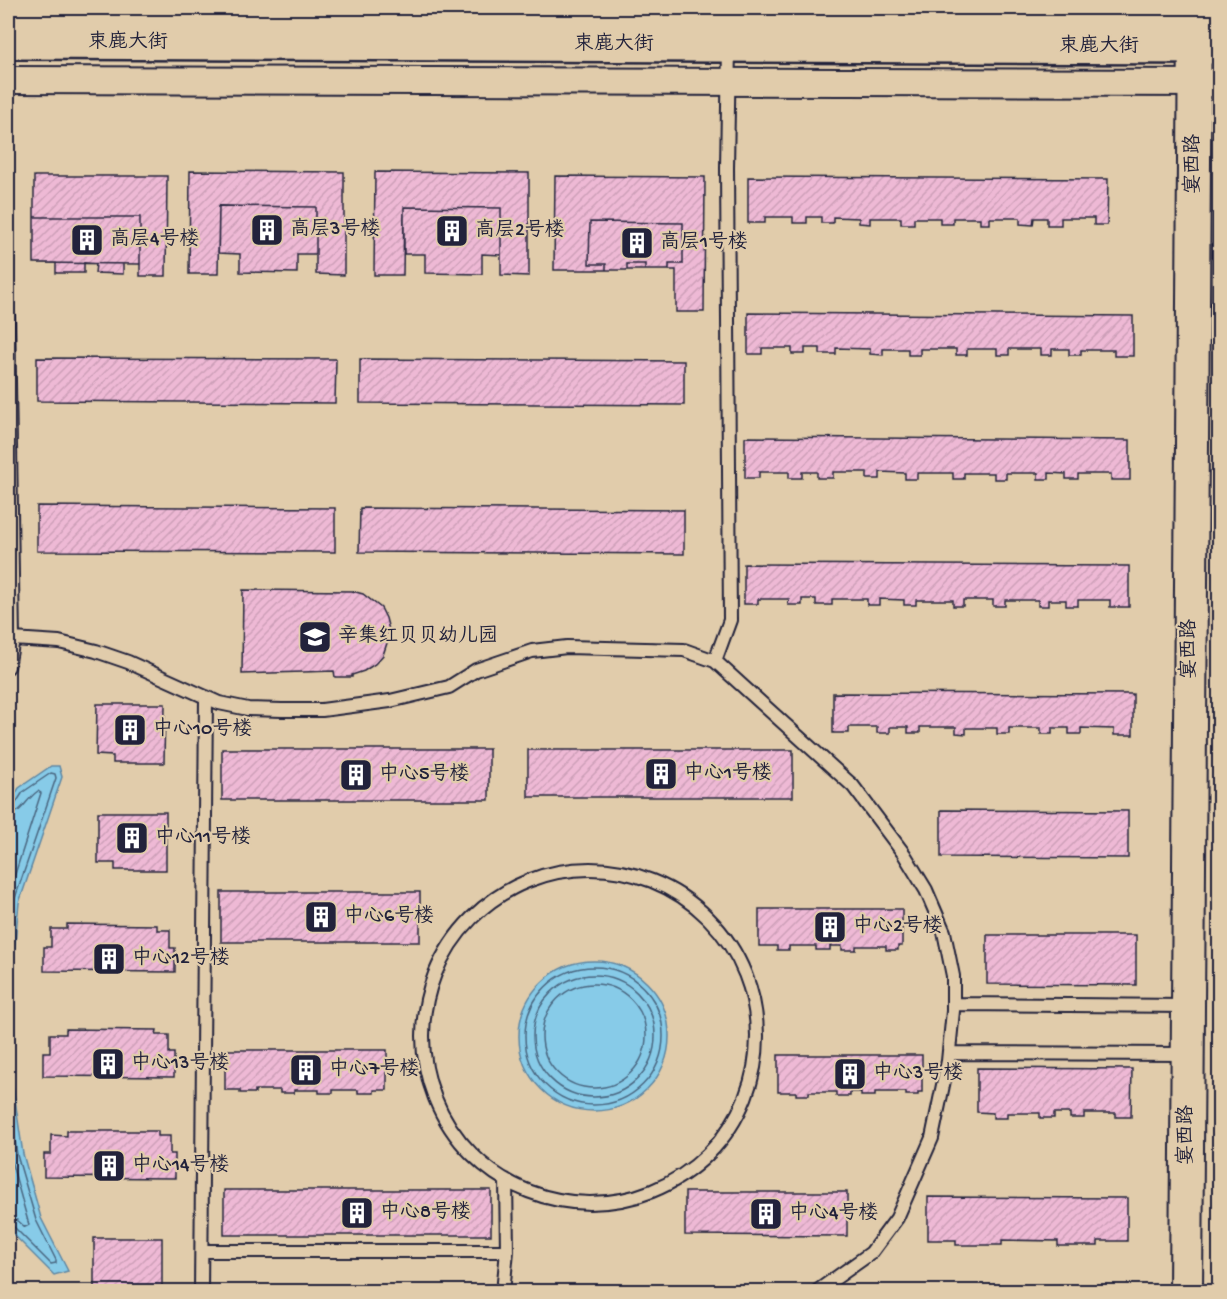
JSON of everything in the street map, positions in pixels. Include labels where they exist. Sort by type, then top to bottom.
[{"type":"main road","name":"束鹿大街","points":[[8,16],[1205,29]]},
{"type":"main road","name":"束鹿大街","points":[[8,42],[729,45],[1205,29]]},
{"type":"street","name":"宴西路","points":[[1186,1292],[1188,1006],[1207,83],[1205,29]]},
{"type":"street","points":[[8,80],[1207,83]]},
{"type":"lane","points":[[715,661],[729,620],[729,45]]},
{"type":"lane","points":[[8,316],[12,639],[8,667]]},
{"type":"lane","points":[[12,639],[59,642],[96,651],[128,662],[219,703],[248,709],[282,711],[322,710],[390,701],[449,687],[476,670],[532,651],[567,647],[684,650],[715,661],[853,786],[904,854],[926,890],[944,932],[953,976],[949,1053],[932,1138],[897,1218],[871,1253],[816,1292]]},
{"type":"lane","points":[[201,1292],[206,697]]},
{"type":"lane","points":[[589,869],[615,871],[664,886],[687,900],[723,934],[747,977],[754,1000],[757,1050],[753,1076],[732,1125],[716,1147],[682,1175],[650,1192],[624,1200],[597,1203],[570,1202],[544,1196],[506,1180],[475,1157],[457,1137],[442,1115],[431,1090],[425,1064],[423,1029],[431,985],[441,960],[455,938],[473,917],[514,887],[539,877],[564,871],[589,869]]},
{"type":"lane","points":[[953,1004],[1188,1006]]},
{"type":"lane","points":[[949,1053],[1188,1054]]},
{"type":"lane","points":[[503,1292],[507,1251],[506,1180]]},
{"type":"lane","points":[[202,1251],[507,1251]]},
{"type":"water","points":[[51,766],[59,766],[62,777],[19,903],[11,983],[11,1072],[23,1154],[41,1218],[68,1271],[54,1275],[8,1229],[8,805],[19,788]]},
{"type":"water","points":[[594,961],[623,967],[647,983],[663,1007],[669,1036],[663,1065],[647,1089],[623,1105],[594,1111],[565,1105],[541,1089],[525,1065],[519,1036],[525,1007],[541,983],[565,967]]},
{"type":"building","points":[[190,171],[344,172],[344,275],[316,274],[316,207],[219,206],[218,274],[189,274]]},
{"type":"building","points":[[375,172],[529,173],[529,276],[501,275],[501,208],[404,207],[403,275],[374,275]]},
{"type":"building","points":[[34,176],[167,176],[166,276],[140,276],[140,264],[34,263]]},
{"type":"building","points":[[555,176],[705,177],[704,312],[676,312],[676,270],[554,270]]},
{"type":"building","points":[[748,177],[1108,179],[1107,225],[1094,225],[1094,218],[1061,218],[1061,225],[1047,225],[1047,218],[1034,218],[1033,225],[1020,224],[1020,218],[990,218],[990,224],[980,224],[980,218],[953,218],[953,224],[940,224],[940,218],[914,218],[914,224],[901,224],[901,218],[870,218],[870,224],[859,223],[859,218],[833,217],[833,223],[821,223],[821,217],[807,217],[807,223],[793,223],[793,217],[765,217],[765,223],[748,223]]},
{"type":"building","name":"高层3号楼","points":[[219,206],[316,207],[316,254],[297,254],[297,273],[240,272],[240,254],[218,253]]},
{"type":"building","name":"高层2号楼","points":[[404,207],[501,208],[501,255],[482,254],[482,274],[425,273],[425,254],[404,254]]},
{"type":"building","name":"高层4号楼","points":[[34,217],[140,217],[140,264],[123,264],[123,274],[95,273],[96,264],[84,263],[84,273],[56,273],[56,263],[34,263]]},
{"type":"building","name":"高层1号楼","points":[[590,222],[683,223],[683,264],[669,264],[669,270],[645,270],[645,264],[627,264],[627,270],[606,270],[606,264],[589,264]]},
{"type":"building","points":[[748,313],[1133,316],[1133,356],[1114,356],[1114,350],[1081,350],[1081,355],[1069,355],[1069,349],[1052,349],[1052,355],[1041,355],[1041,349],[1009,349],[1009,355],[997,355],[997,349],[967,349],[967,355],[956,355],[956,349],[920,349],[920,355],[908,355],[908,349],[883,349],[883,355],[870,354],[870,349],[836,348],[836,354],[820,354],[820,348],[805,348],[805,354],[792,354],[792,348],[762,348],[762,354],[748,354]]},
{"type":"building","points":[[37,358],[336,359],[335,403],[37,401]]},
{"type":"building","points":[[360,359],[684,361],[684,405],[360,403]]},
{"type":"building","points":[[745,437],[1130,440],[1130,480],[1111,480],[1111,474],[1078,474],[1078,479],[1066,479],[1066,474],[1049,473],[1049,479],[1038,479],[1038,473],[1006,473],[1006,479],[994,479],[994,473],[964,473],[964,479],[953,479],[953,473],[917,473],[917,479],[905,479],[905,473],[880,472],[880,479],[867,479],[867,472],[833,472],[833,478],[817,478],[817,472],[802,472],[802,478],[789,478],[789,472],[759,472],[759,478],[745,478]]},
{"type":"building","points":[[37,506],[335,508],[335,552],[37,551]]},
{"type":"building","points":[[360,508],[684,510],[684,554],[359,552]]},
{"type":"building","points":[[744,564],[1129,566],[1129,607],[1110,607],[1110,600],[1078,600],[1078,606],[1066,606],[1066,600],[1048,600],[1048,606],[1038,606],[1038,600],[1005,600],[1005,606],[993,606],[993,600],[963,600],[963,606],[953,606],[953,600],[916,600],[916,605],[904,605],[904,600],[879,599],[879,605],[867,605],[867,599],[832,599],[832,605],[816,605],[816,599],[802,599],[802,605],[788,605],[789,599],[758,599],[758,604],[744,604]]},
{"type":"building","name":"辛集红贝贝幼儿园","points":[[243,590],[352,591],[363,594],[381,608],[386,618],[389,630],[383,655],[375,664],[352,677],[335,677],[334,671],[242,674]]},
{"type":"building","points":[[833,693],[1133,694],[1133,735],[1114,735],[1114,729],[1081,728],[1081,734],[1069,734],[1069,728],[1052,728],[1052,734],[1041,734],[1041,728],[1009,728],[1009,734],[997,734],[997,728],[966,728],[966,734],[956,733],[956,727],[920,727],[920,733],[908,733],[908,727],[890,727],[890,733],[877,733],[877,727],[849,727],[849,733],[833,733]]},
{"type":"building","name":"中心10号楼","points":[[97,704],[165,704],[164,763],[113,763],[113,756],[96,755]]},
{"type":"building","name":"中心5号楼","points":[[222,749],[489,749],[489,800],[222,800]]},
{"type":"building","name":"中心1号楼","points":[[528,750],[793,750],[793,797],[528,797]]},
{"type":"building","points":[[941,810],[1128,811],[1128,858],[941,857]]},
{"type":"building","name":"中心11号楼","points":[[98,812],[166,812],[166,870],[115,870],[115,863],[98,863]]},
{"type":"building","name":"中心6号楼","points":[[221,892],[420,892],[420,942],[221,942]]},
{"type":"building","name":"中心2号楼","points":[[759,909],[902,909],[902,946],[898,946],[898,950],[886,950],[886,946],[856,946],[856,950],[842,950],[842,946],[830,946],[830,950],[816,950],[816,946],[789,946],[789,950],[777,950],[777,946],[759,946]]},
{"type":"building","name":"中心12号楼","points":[[67,924],[157,925],[157,930],[170,930],[170,948],[175,948],[175,972],[44,971],[44,947],[51,947],[51,929],[67,929]]},
{"type":"building","points":[[987,935],[1136,935],[1136,985],[987,984]]},
{"type":"building","name":"中心13号楼","points":[[66,1029],[157,1030],[156,1035],[169,1035],[169,1053],[174,1053],[174,1077],[43,1076],[43,1052],[50,1052],[50,1034],[66,1034]]},
{"type":"building","name":"中心7号楼","points":[[225,1050],[387,1050],[387,1090],[374,1090],[374,1093],[358,1093],[358,1090],[333,1090],[333,1093],[319,1093],[319,1090],[294,1090],[294,1093],[280,1093],[280,1090],[255,1090],[255,1093],[240,1093],[240,1090],[225,1090]]},
{"type":"building","name":"中心3号楼","points":[[778,1055],[922,1055],[922,1092],[918,1092],[918,1095],[906,1095],[906,1092],[875,1092],[875,1096],[861,1096],[861,1092],[850,1092],[850,1096],[836,1096],[836,1092],[809,1092],[809,1095],[796,1095],[796,1092],[778,1092]]},
{"type":"building","points":[[977,1068],[1132,1069],[1131,1117],[1116,1117],[1116,1113],[1084,1113],[1084,1118],[1070,1118],[1070,1113],[1054,1113],[1054,1118],[1040,1118],[1040,1113],[1007,1113],[1007,1118],[993,1118],[993,1113],[977,1112]]},
{"type":"building","name":"中心14号楼","points":[[67,1131],[158,1131],[158,1136],[170,1136],[170,1154],[175,1154],[175,1178],[44,1177],[44,1154],[51,1154],[51,1135],[67,1136]]},
{"type":"building","name":"中心8号楼","points":[[224,1190],[491,1190],[491,1235],[224,1235]]},
{"type":"building","name":"中心4号楼","points":[[685,1192],[847,1192],[847,1236],[685,1235]]},
{"type":"building","points":[[928,1197],[1127,1198],[1127,1241],[1098,1241],[1098,1246],[1058,1246],[1058,1241],[1002,1240],[1002,1245],[956,1245],[956,1240],[928,1240]]},
{"type":"building","points":[[94,1238],[162,1238],[162,1292],[94,1292]]},
{"type":"place","name":"高层3号楼","points":[[267,230]]},
{"type":"place","name":"高层2号楼","points":[[452,231]]},
{"type":"place","name":"高层4号楼","points":[[87,240]]},
{"type":"place","name":"高层1号楼","points":[[637,243]]},
{"type":"place","name":"辛集红贝贝幼儿园","points":[[315,637]]},
{"type":"place","name":"中心10号楼","points":[[130,730]]},
{"type":"place","name":"中心1号楼","points":[[661,774]]},
{"type":"place","name":"中心5号楼","points":[[356,775]]},
{"type":"place","name":"中心11号楼","points":[[132,838]]},
{"type":"place","name":"中心6号楼","points":[[321,917]]},
{"type":"place","name":"中心2号楼","points":[[830,927]]},
{"type":"place","name":"中心12号楼","points":[[109,959]]},
{"type":"place","name":"中心13号楼","points":[[108,1064]]},
{"type":"place","name":"中心7号楼","points":[[306,1070]]},
{"type":"place","name":"中心3号楼","points":[[850,1074]]},
{"type":"place","name":"中心14号楼","points":[[109,1166]]},
{"type":"place","name":"中心8号楼","points":[[357,1213]]},
{"type":"place","name":"中心4号楼","points":[[766,1214]]}]
